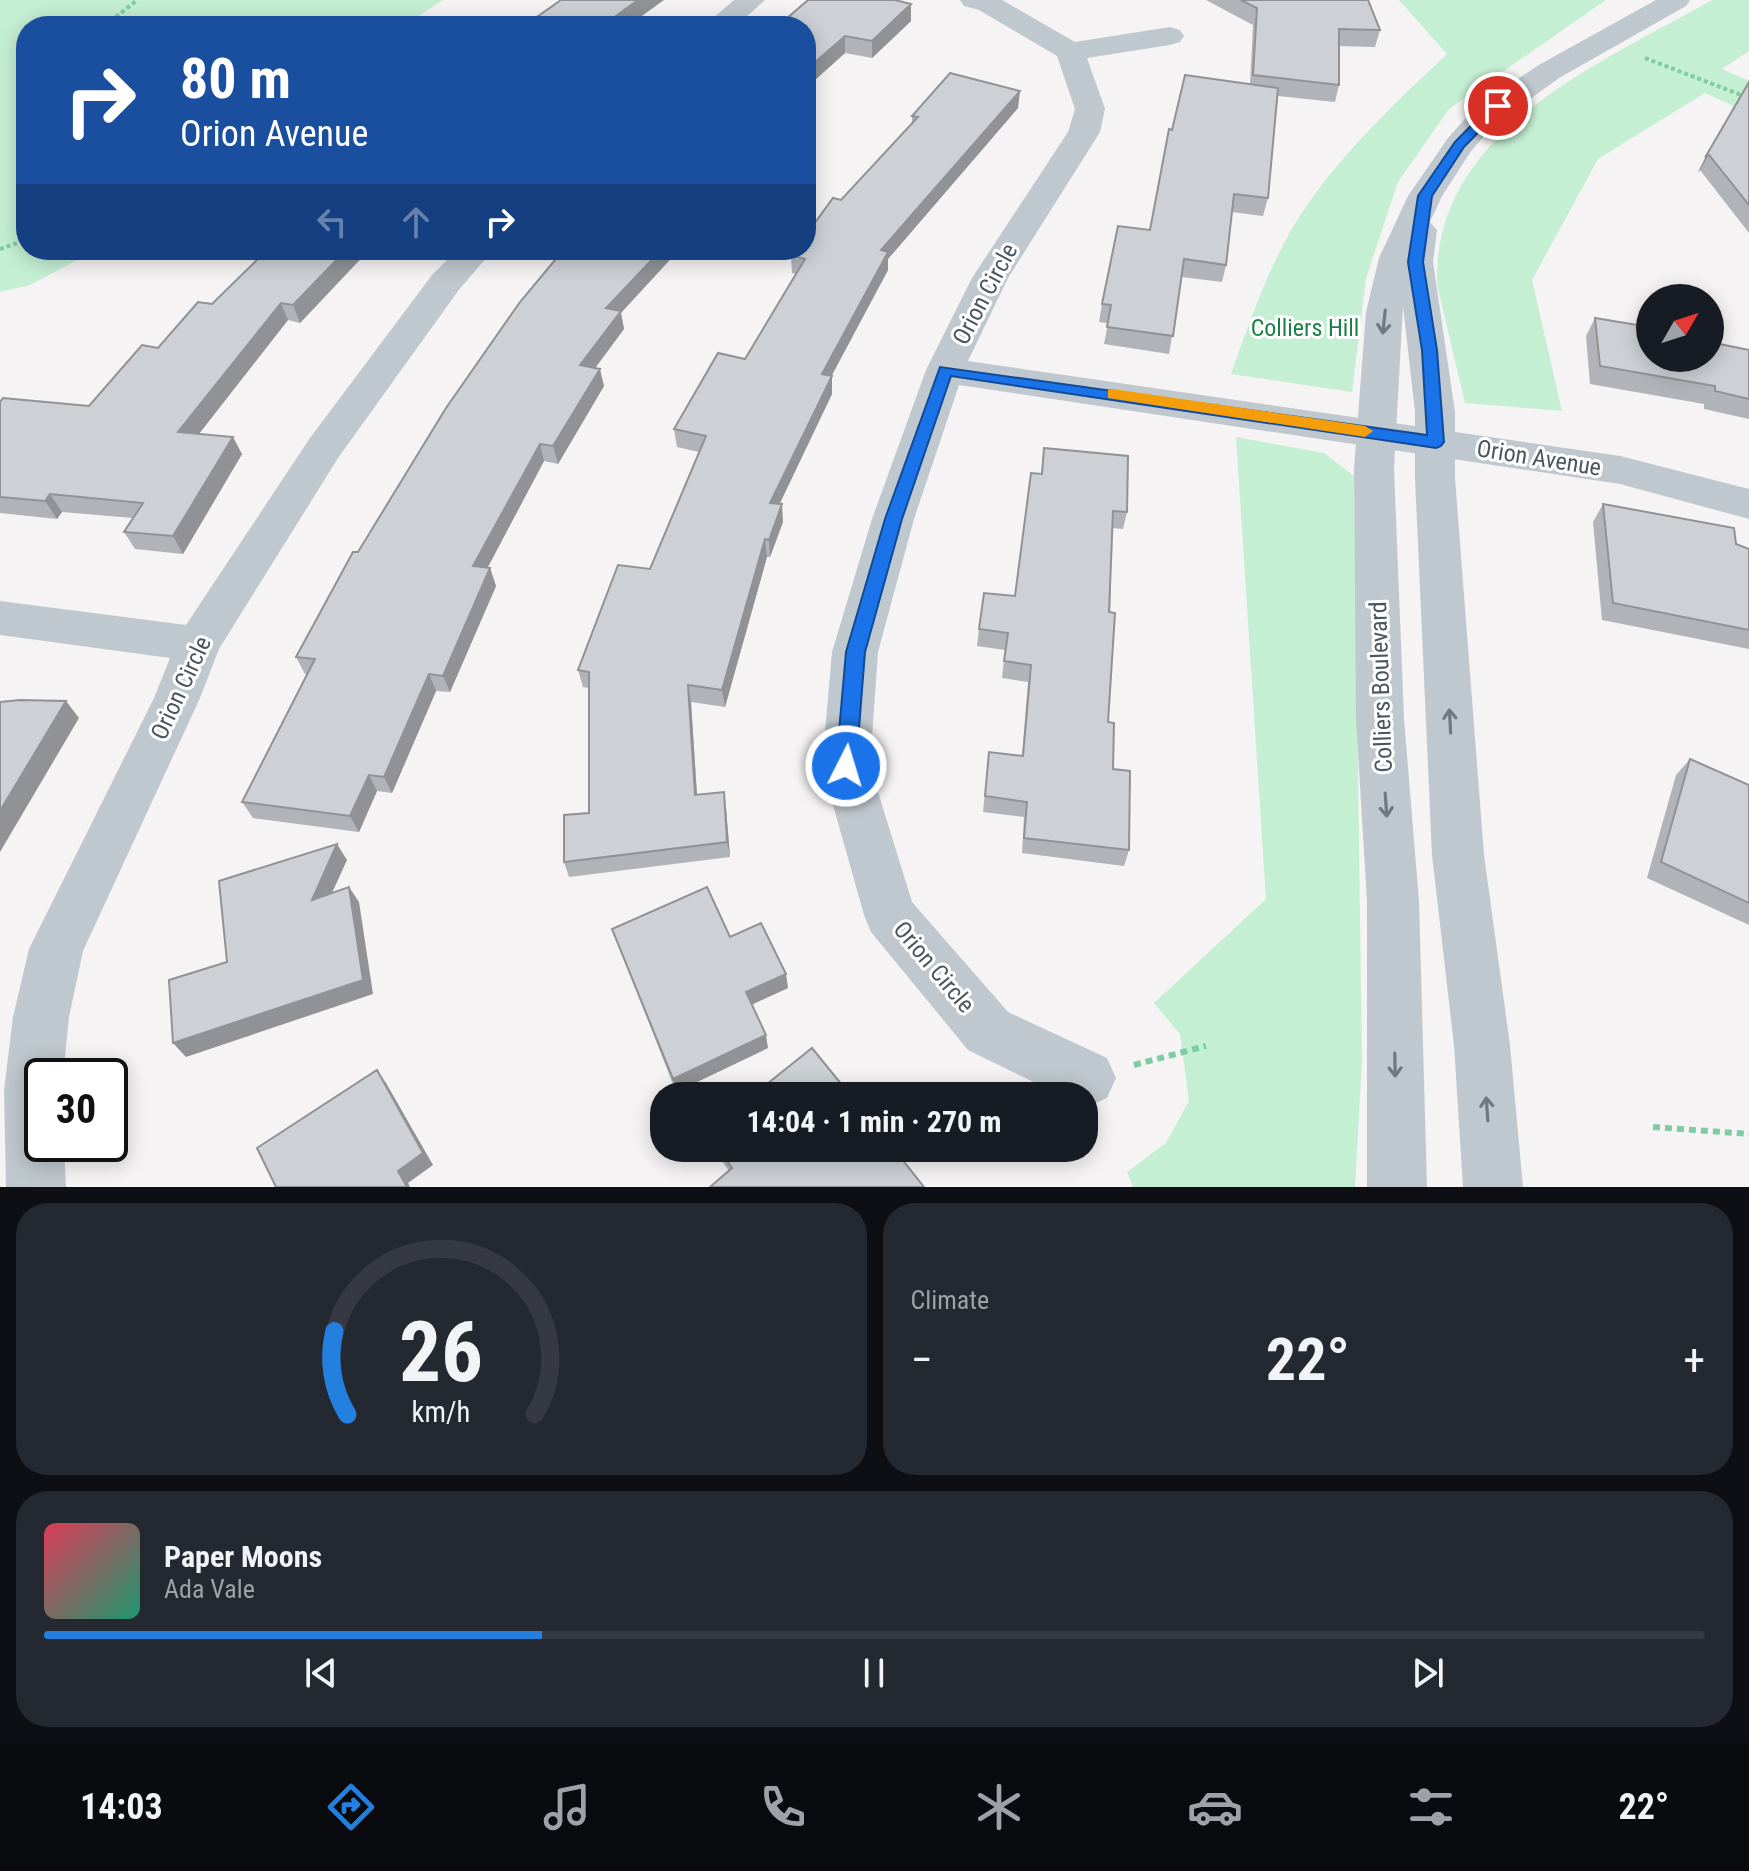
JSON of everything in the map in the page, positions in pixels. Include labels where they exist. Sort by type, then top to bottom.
[{"type":"street","points":[[731,16],[751,0]]},
{"type":"street","points":[[974,0],[989,4],[1070,52],[1170,36]]},
{"type":"street","name":"Colliers Boulevard","points":[[1397,1187],[1393,901],[1380,719],[1375,433],[1384,312],[1396,258],[1425,196],[1459,145],[1483,118],[1512,94],[1676,0]]},
{"type":"street","name":"Orion Circle","points":[[1070,52],[1090,109],[1084,132],[990,278],[945,370],[893,519],[855,652],[846,766],[890,915],[988,1031],[1087,1078]]},
{"type":"street","name":"Colliers Boulevard","points":[[1425,196],[1416,262],[1430,350],[1458,855],[1482,1045],[1493,1187]]},
{"type":"street","name":"Orion Circle","points":[[36,1187],[33,1090],[41,1017],[56,949],[177,698],[198,644],[324,448],[445,283],[467,260]]},
{"type":"street","name":"Orion Avenue","points":[[945,370],[1620,470],[1749,504]]},
{"type":"street","points":[[0,618],[198,644]]},
{"type":"path","points":[[117,16],[137,0]]},
{"type":"path","points":[[1641,56],[1749,98]]},
{"type":"path","points":[[1183,1053],[1206,1046]]},
{"type":"path","points":[[1653,1127],[1749,1134]]},
{"type":"green space","points":[[0,0],[443,0],[419,16],[16,16],[16,260],[77,260],[30,285],[0,292]]},
{"type":"green space","name":"Colliers Hill","points":[[1399,0],[1606,0],[1449,109],[1398,182],[1366,278],[1352,392],[1231,374],[1274,262],[1309,203],[1364,136],[1447,54]]},
{"type":"green space","points":[[1712,0],[1749,0],[1749,51],[1722,69],[1749,81],[1749,113],[1705,93],[1598,159],[1532,280],[1562,411],[1465,403],[1437,279],[1444,227],[1464,181],[1495,141],[1533,107],[1576,76]]},
{"type":"green space","points":[[1236,437],[1324,453],[1354,476],[1362,1061],[1355,1187],[1133,1187],[1127,1172],[1166,1143],[1189,1101],[1180,1034],[1154,1003],[1266,899]]},
{"type":"building","points":[[561,0],[638,0],[616,16],[538,16]]},
{"type":"building","points":[[808,0],[895,0],[911,4],[872,41],[845,36],[816,61],[816,16],[790,16]]},
{"type":"building","points":[[1241,0],[1368,0],[1380,30],[1339,29],[1339,85],[1253,75],[1257,8]]},
{"type":"building","points":[[950,73],[1020,91],[881,250],[888,252],[822,374],[832,376],[770,503],[782,504],[769,540],[765,539],[722,690],[688,685],[695,795],[724,792],[727,842],[564,862],[564,815],[589,813],[589,672],[578,670],[618,565],[650,569],[706,436],[674,429],[718,353],[745,359],[804,260],[816,260],[816,221],[833,198],[841,200],[918,117],[912,116]]},
{"type":"building","points":[[1185,75],[1278,88],[1268,198],[1234,194],[1226,265],[1184,259],[1173,336],[1107,327],[1111,305],[1102,304],[1118,226],[1150,230],[1169,129],[1172,130]]},
{"type":"building","points":[[1749,82],[1749,205],[1709,155],[1706,156]]},
{"type":"building","points":[[257,260],[336,260],[293,305],[281,303],[178,432],[233,437],[173,536],[124,532],[143,503],[50,494],[45,501],[0,497],[0,402],[3,398],[89,406],[142,345],[158,348],[198,302],[212,304]]},
{"type":"building","points":[[555,260],[652,260],[606,308],[621,311],[580,365],[600,369],[553,446],[540,444],[473,566],[490,568],[443,676],[429,674],[384,777],[369,775],[350,816],[242,802],[315,659],[296,657],[353,552],[358,552],[446,408],[520,302]]},
{"type":"building","points":[[1595,318],[1636,325],[1636,372],[1724,372],[1724,345],[1749,350],[1749,399],[1715,391],[1715,386],[1600,366]]},
{"type":"building","points":[[1044,448],[1128,456],[1127,512],[1113,511],[1109,612],[1115,613],[1108,722],[1114,723],[1113,769],[1130,771],[1129,850],[1024,838],[1027,802],[985,796],[989,752],[1023,756],[1031,665],[1004,661],[1008,633],[979,629],[984,593],[1015,596],[1031,473],[1042,474]]},
{"type":"building","points":[[1603,504],[1734,528],[1736,544],[1749,549],[1749,630],[1613,603]]},
{"type":"building","points":[[66,701],[0,811],[0,702]]},
{"type":"building","points":[[1690,759],[1749,785],[1749,903],[1661,862]]},
{"type":"building","points":[[337,844],[312,900],[349,887],[363,980],[173,1043],[169,980],[227,962],[219,881]]},
{"type":"building","points":[[707,887],[730,937],[761,923],[786,974],[746,992],[766,1035],[673,1079],[612,929]]},
{"type":"building","points":[[812,1048],[840,1082],[770,1082]]},
{"type":"building","points":[[377,1070],[423,1153],[398,1171],[407,1187],[276,1187],[257,1148]]},
{"type":"building","points":[[728,1162],[904,1162],[924,1187],[710,1187],[732,1168]]},
{"type":"slow traffic","points":[[1113,394],[1365,431]]},
{"type":"route","points":[[846,766],[855,652],[893,519],[945,370],[1436,442],[1430,350],[1416,262],[1425,196],[1459,145],[1498,106]]}]
